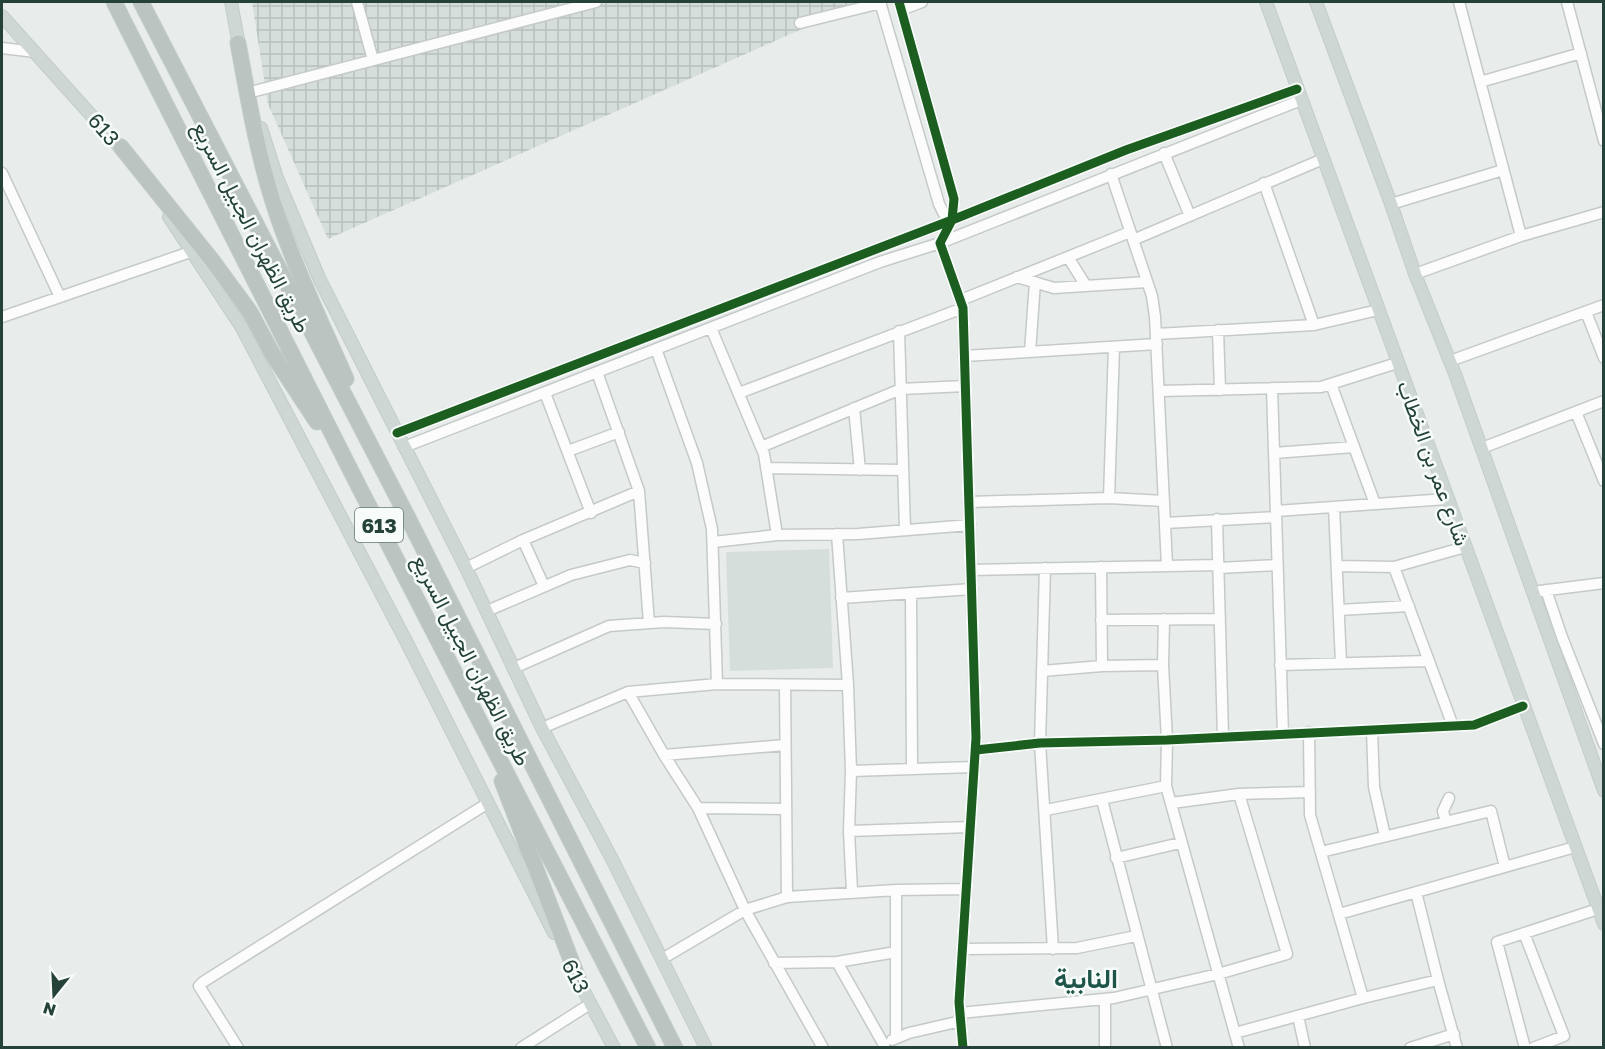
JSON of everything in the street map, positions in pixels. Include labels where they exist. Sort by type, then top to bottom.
[{"type":"highway","name":"طريق الظهران الجبيل السريع","points":[[114,2],[356,481],[648,1047]]},
{"type":"highway","name":"طريق الظهران الجبيل السريع","points":[[141,2],[407,516],[676,1047]]},
{"type":"highway","points":[[238,43],[255,134],[273,204],[310,295],[407,516]]},
{"type":"highway","points":[[120,147],[211,258],[250,312],[273,355],[356,481]]},
{"type":"highway","points":[[473,705],[581,986]]},
{"type":"main road","points":[[231,2],[238,43],[277,178],[320,279],[466,568],[542,728],[612,859],[706,1047]]},
{"type":"main road","name":"شارع عمر بن الخطاب","points":[[1266,2],[1604,924]]},
{"type":"main road","points":[[1316,2],[1415,274],[1540,591],[1604,791]]},
{"type":"main road","name":"613","points":[[2,16],[120,147],[193,251],[242,328],[406,641],[614,1047]]},
{"type":"street","points":[[357,2],[373,60]]},
{"type":"street","points":[[251,92],[596,2]]},
{"type":"street","points":[[800,23],[881,2],[939,204],[944,214],[952,220]]},
{"type":"street","points":[[922,2],[900,6],[954,199],[952,220],[940,243],[962,304],[975,750],[959,1002],[963,1047]]},
{"type":"street","points":[[1459,2],[1521,236]]},
{"type":"street","points":[[1567,2],[1604,141]]},
{"type":"street","points":[[2,48],[36,52]]},
{"type":"street","points":[[1480,82],[1581,52]]},
{"type":"street","points":[[404,447],[880,262],[940,243],[1164,153],[1299,95]]},
{"type":"street","points":[[397,434],[952,220],[1126,150],[1299,95]]},
{"type":"street","points":[[1164,153],[1190,216]]},
{"type":"street","points":[[739,393],[899,331],[1017,277],[1068,257],[1190,216],[1323,159]]},
{"type":"street","points":[[1391,204],[1503,170]]},
{"type":"street","points":[[2,173],[60,297]]},
{"type":"street","points":[[1111,174],[1152,296],[1160,391],[1167,566]]},
{"type":"street","points":[[1264,183],[1314,326]]},
{"type":"street","points":[[1415,274],[1521,236],[1604,212]]},
{"type":"street","points":[[2,317],[193,251]]},
{"type":"street","points":[[1068,257],[1086,286]]},
{"type":"street","points":[[1017,277],[1054,288],[1147,282]]},
{"type":"street","points":[[1030,352],[1035,282]]},
{"type":"street","points":[[1450,361],[1604,305]]},
{"type":"street","points":[[964,356],[1114,347],[1218,330],[1314,326],[1378,310]]},
{"type":"street","points":[[1586,312],[1604,358]]},
{"type":"street","points":[[711,328],[761,447],[777,535]]},
{"type":"street","points":[[1218,330],[1220,390]]},
{"type":"street","points":[[899,331],[905,530]]},
{"type":"street","points":[[1109,498],[1114,347]]},
{"type":"street","points":[[656,350],[697,463],[712,529],[717,684]]},
{"type":"street","points":[[1160,391],[1321,387],[1397,363]]},
{"type":"street","points":[[597,372],[639,491],[649,623]]},
{"type":"street","points":[[1331,384],[1375,504]]},
{"type":"street","points":[[761,447],[901,389],[965,386]]},
{"type":"street","points":[[1272,388],[1283,734]]},
{"type":"street","points":[[509,391],[515,404]]},
{"type":"street","points":[[545,393],[591,513]]},
{"type":"street","points":[[1482,448],[1604,401]]},
{"type":"street","points":[[854,408],[860,470]]},
{"type":"street","points":[[1576,412],[1604,481]]},
{"type":"street","points":[[568,451],[619,432]]},
{"type":"street","points":[[1274,453],[1354,447]]},
{"type":"street","points":[[766,468],[903,470]]},
{"type":"street","points":[[466,568],[523,540],[639,491]]},
{"type":"street","points":[[969,502],[1109,498],[1164,501]]},
{"type":"street","points":[[1165,523],[1447,499]]},
{"type":"street","points":[[1334,507],[1341,663]]},
{"type":"street","points":[[1216,519],[1223,737]]},
{"type":"street","points":[[713,542],[777,535],[837,534],[970,525]]},
{"type":"street","points":[[837,534],[848,685],[851,771],[849,831],[852,892]]},
{"type":"street","points":[[523,540],[544,586]]},
{"type":"street","points":[[1337,566],[1394,567],[1464,546]]},
{"type":"street","points":[[486,611],[571,575],[630,560],[645,563]]},
{"type":"street","points":[[971,570],[1277,565]]},
{"type":"street","points":[[1101,567],[1102,666]]},
{"type":"street","points":[[1394,567],[1453,726]]},
{"type":"street","points":[[1045,568],[1040,743],[1053,949]]},
{"type":"street","points":[[1604,583],[1540,591],[1562,637],[1604,744]]},
{"type":"street","points":[[842,598],[972,589]]},
{"type":"street","points":[[910,593],[912,769]]},
{"type":"street","points":[[1339,610],[1409,606]]},
{"type":"street","points":[[1164,619],[1166,786],[1180,843],[1239,1047]]},
{"type":"street","points":[[1101,620],[1220,619]]},
{"type":"street","points":[[514,668],[609,626],[664,622],[716,624]]},
{"type":"street","points":[[1280,665],[1429,661]]},
{"type":"street","points":[[1042,672],[1102,666],[1163,665]]},
{"type":"street","points":[[542,728],[628,692],[717,684],[848,685]]},
{"type":"street","points":[[785,685],[787,897]]},
{"type":"street","points":[[628,692],[664,755],[698,807],[745,910],[823,1047]]},
{"type":"street","points":[[975,750],[1040,743],[1167,740],[1474,725],[1523,706]]},
{"type":"street","points":[[1372,730],[1374,787],[1385,836]]},
{"type":"street","points":[[1310,732],[1310,815],[1363,998]]},
{"type":"street","points":[[664,755],[785,745]]},
{"type":"street","points":[[851,771],[974,767]]},
{"type":"street","points":[[1046,810],[1166,786]]},
{"type":"street","points":[[1172,803],[1239,794],[1310,792]]},
{"type":"street","points":[[837,962],[881,1046],[896,1037],[961,1017],[1105,999],[1218,974],[1287,954],[1239,794]]},
{"type":"street","points":[[1446,822],[1443,811],[1449,798]]},
{"type":"street","points":[[1102,800],[1167,1047]]},
{"type":"street","points":[[238,1047],[199,986],[202,982],[488,803]]},
{"type":"street","points":[[698,807],[786,809]]},
{"type":"street","points":[[1321,852],[1491,812],[1505,867]]},
{"type":"street","points":[[849,831],[970,827]]},
{"type":"street","points":[[1116,858],[1180,843]]},
{"type":"street","points":[[1339,914],[1575,847]]},
{"type":"street","points":[[662,959],[745,910],[787,897],[896,890],[966,889]]},
{"type":"street","points":[[896,890],[896,1037]]},
{"type":"street","points":[[1416,892],[1457,1047]]},
{"type":"street","points":[[1525,1047],[1497,942],[1598,909]]},
{"type":"street","points":[[1524,933],[1564,1036],[1533,1047]]},
{"type":"street","points":[[962,949],[1077,948],[1136,936]]},
{"type":"street","points":[[774,963],[837,962],[896,952]]},
{"type":"street","points":[[1235,1033],[1438,980]]},
{"type":"street","points":[[1104,1047],[1105,999]]},
{"type":"street","points":[[521,1047],[590,1004]]},
{"type":"street","points":[[1298,1016],[1305,1047]]},
{"type":"street","points":[[1410,1047],[1454,1034]]},
{"type":"shaded area","points":[[252,2],[863,2],[328,239],[268,104]]},
{"type":"shaded area","points":[[829,549],[833,668],[730,671],[726,552]]},
{"type":"cycle path","points":[[899,2],[954,199],[952,220],[940,243],[963,308],[976,738],[959,1002],[963,1048]]},
{"type":"cycle path","points":[[397,433],[952,220],[1126,150],[1297,89]]},
{"type":"cycle path","points":[[976,750],[1040,743],[1167,740],[1474,725],[1523,706]]},
{"type":"district","name":"النابية","points":[[1086,978]]}]
